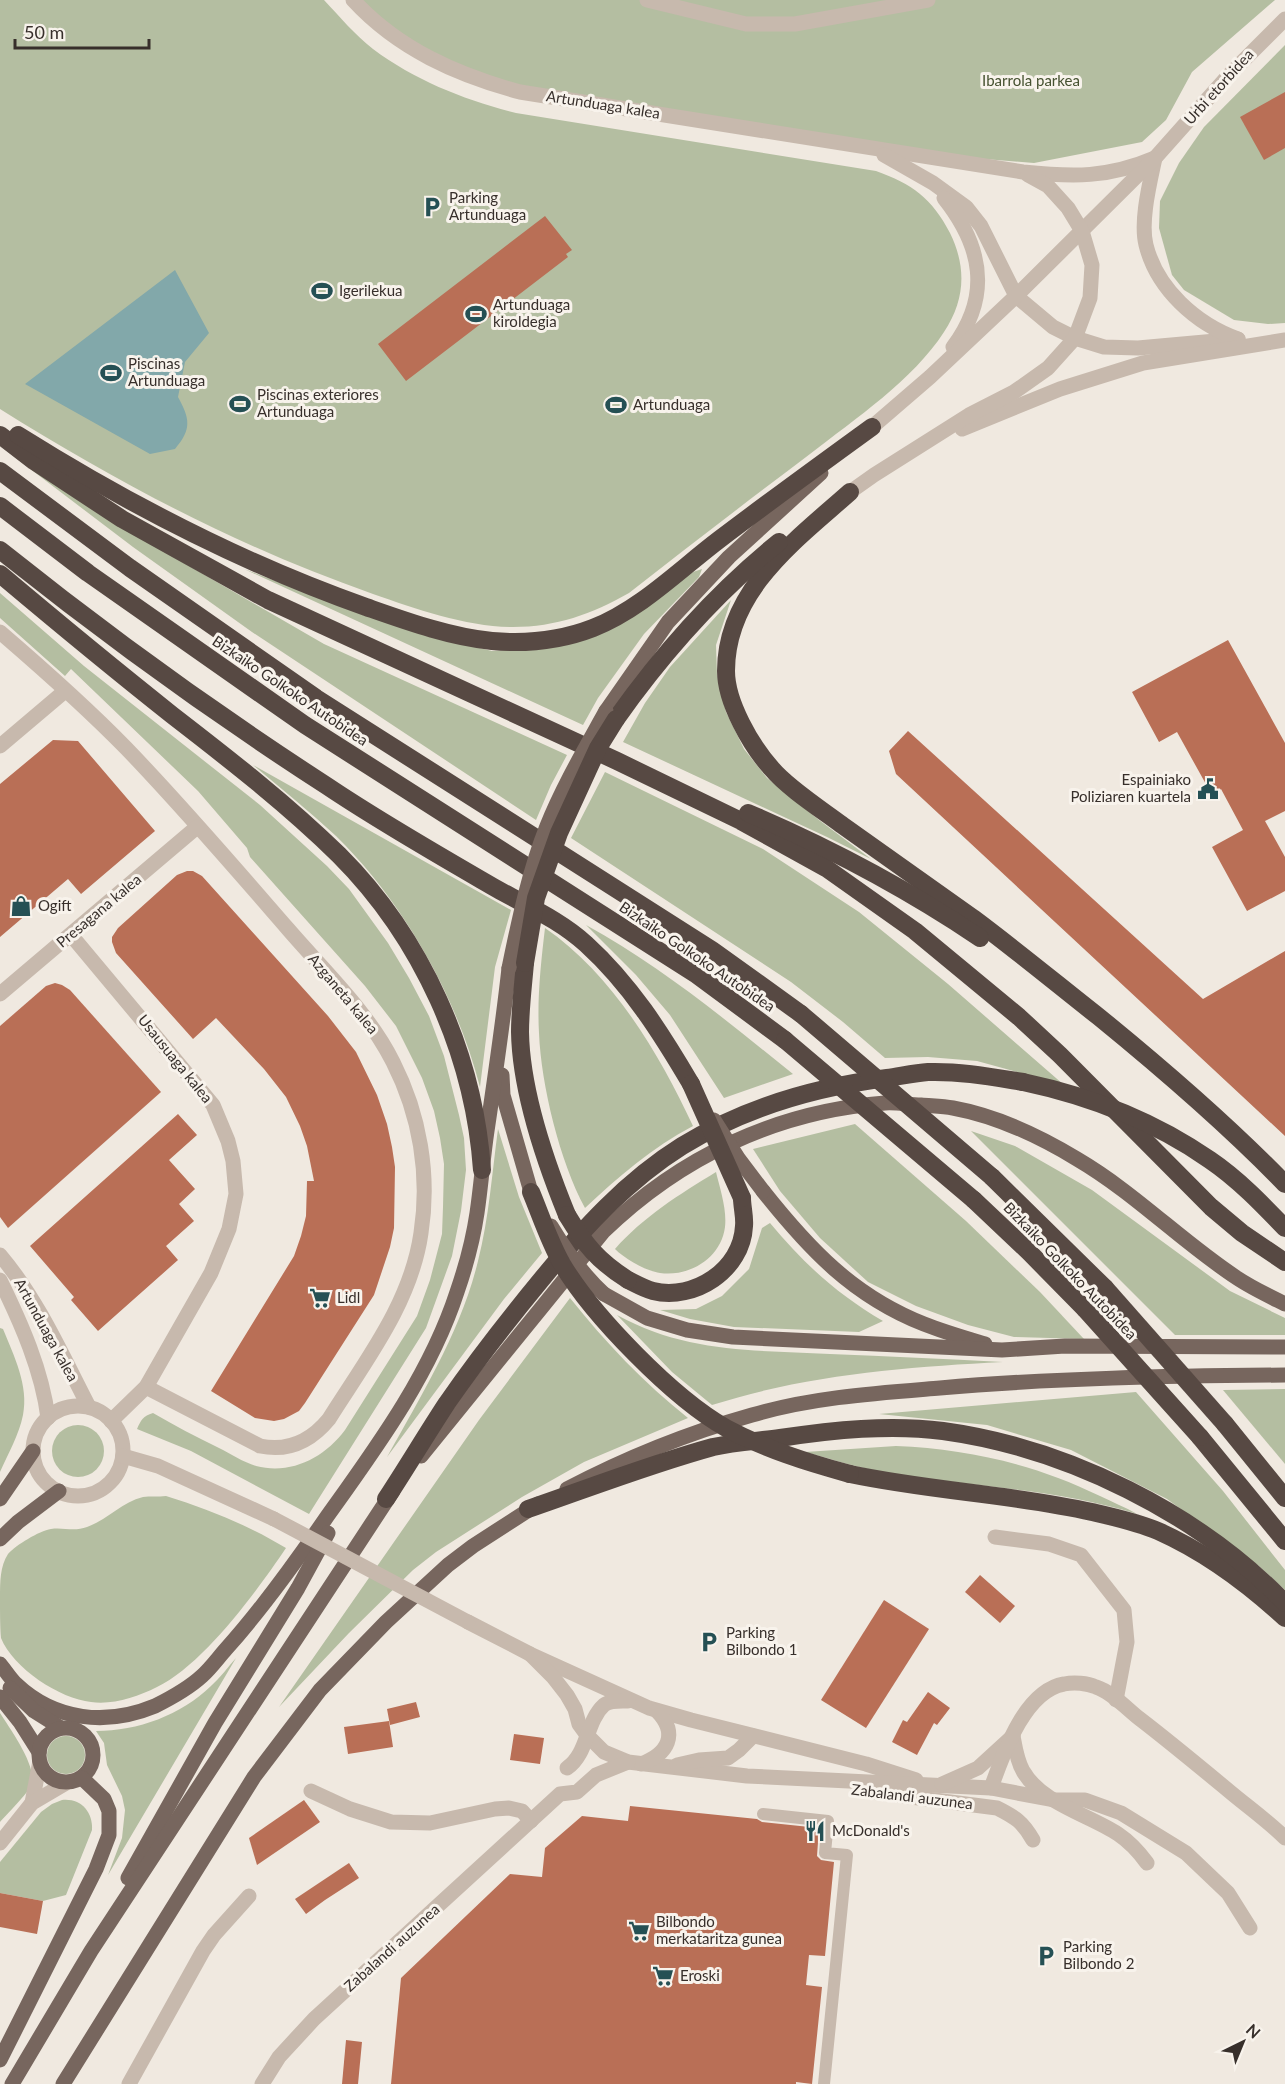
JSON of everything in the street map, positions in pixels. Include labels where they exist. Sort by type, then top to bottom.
[{"type":"highway","points":[[0,424],[53,457],[183,528],[295,581],[428,626],[472,638],[513,642],[544,640],[592,628],[637,605],[718,540],[872,427]]},
{"type":"highway","points":[[0,435],[34,461],[122,519],[268,600],[617,761],[789,846],[826,868],[915,931],[1019,1017],[1060,1054],[1211,1207],[1242,1233],[1285,1262]]},
{"type":"highway","name":"Bizkaiko Golkoko Autobidea","points":[[0,471],[130,568],[316,699],[702,944],[801,1014],[992,1177],[1105,1288],[1226,1424],[1285,1498]]},
{"type":"highway","points":[[0,550],[164,675],[318,781],[416,842],[565,926],[602,959],[635,997],[662,1035],[691,1084],[742,1198],[744,1227],[734,1258],[712,1280],[691,1290],[674,1293],[652,1291],[606,1266],[591,1251],[567,1215],[544,1154],[530,1102],[520,1033],[517,966],[536,898],[559,833],[611,715],[635,693],[677,641],[729,585],[813,514],[850,492]]},
{"type":"highway","points":[[850,492],[778,556],[756,583],[744,603],[729,643],[726,674],[733,702],[746,735],[773,770],[819,808],[1010,946],[1106,1023],[1195,1097],[1285,1184]]},
{"type":"highway","name":"Bizkaiko Golkoko Autobidea","points":[[0,506],[88,573],[305,725],[687,969],[785,1040],[974,1200],[1029,1252],[1085,1309],[1200,1437],[1285,1541]]},
{"type":"highway","points":[[0,574],[94,653],[270,793],[339,855],[361,879],[402,934],[443,1010],[459,1051],[475,1112],[480,1136],[482,1170]]},
{"type":"highway","points":[[617,761],[700,792],[783,828],[876,875],[962,926],[1106,1023]]},
{"type":"highway","points":[[386,1499],[448,1402],[517,1309],[574,1240],[616,1197],[682,1146],[737,1118],[783,1100],[858,1082],[928,1072],[966,1074],[1057,1089],[1087,1098],[1141,1120],[1179,1140],[1211,1160],[1238,1182],[1285,1228]]},
{"type":"highway","points":[[531,1192],[549,1237],[572,1280],[623,1340],[682,1397],[706,1416],[748,1439],[794,1459],[849,1474],[891,1483],[1070,1507],[1156,1530],[1197,1551],[1232,1574],[1285,1618]]},
{"type":"highway","points":[[528,1509],[715,1447],[849,1430],[896,1428],[941,1431],[985,1438],[1030,1449],[1076,1465],[1142,1497],[1234,1557],[1285,1603]]},
{"type":"main road","points":[[611,715],[668,622],[729,557],[872,427]]},
{"type":"main road","points":[[91,1951],[112,1906],[215,1723],[298,1588],[440,1336],[468,1260],[477,1213],[501,1039],[517,966]]},
{"type":"main road","points":[[501,1039],[503,1095],[531,1192],[573,1260],[589,1281],[604,1294],[647,1318],[687,1330],[733,1337],[1002,1350],[1065,1346],[1285,1347]]},
{"type":"main road","points":[[691,1084],[738,1158],[763,1191],[817,1254],[855,1287],[900,1314],[925,1325],[1002,1350]]},
{"type":"main road","points":[[12,2084],[91,1951],[386,1499],[603,1232],[630,1206],[706,1154],[782,1123],[824,1111],[887,1103],[952,1108],[1002,1121],[1048,1142],[1127,1193],[1237,1278],[1285,1304]]},
{"type":"main road","points":[[63,2084],[254,1777],[321,1690],[386,1622],[448,1565],[528,1509],[609,1467],[680,1437],[754,1414],[800,1404],[901,1391],[988,1384],[1285,1375]]},
{"type":"main road","points":[[0,1664],[17,1684],[38,1699],[65,1713],[89,1718],[116,1718],[142,1711],[180,1692],[202,1677],[240,1634],[286,1575],[377,1447]]},
{"type":"main road","points":[[0,1499],[33,1451]]},
{"type":"main road","points":[[0,1539],[18,1522],[59,1491]]},
{"type":"main road","points":[[0,1676],[11,1690],[34,1711],[62,1728]]},
{"type":"main road","points":[[0,1697],[20,1722],[49,1777],[66,1783],[82,1778],[93,1763],[94,1754],[92,1745],[80,1731],[62,1728],[46,1737],[41,1744],[39,1757]]},
{"type":"main road","points":[[0,2060],[96,1869],[109,1835],[109,1811],[104,1799],[82,1778]]},
{"type":"main road","points":[[71,2084],[100,2027]]},
{"type":"street","name":"Artunduaga kalea","points":[[353,0],[386,31],[417,52],[447,67],[520,92],[1023,172],[1087,176],[1130,169],[1155,158]]},
{"type":"street","points":[[647,0],[746,24],[795,24],[928,0]]},
{"type":"street","name":"Urbi etorbidea","points":[[930,377],[1016,296],[1155,158],[1228,76],[1285,19]]},
{"type":"street","name":"Artunduaga kalea","points":[[876,150],[933,183],[966,207],[981,226],[1016,296]]},
{"type":"street","points":[[1155,158],[1147,196],[1145,243],[1155,270],[1169,293],[1196,316],[1224,334],[1245,342]]},
{"type":"street","name":"Artunduaga kalea","points":[[1023,172],[1048,186],[1068,208],[1082,231],[1092,265],[1091,287],[1090,298],[1075,338]]},
{"type":"street","name":"Artunduaga kalea","points":[[930,377],[964,330],[976,301],[979,281],[978,261],[970,238],[959,218],[933,183]]},
{"type":"street","points":[[1016,296],[1053,327],[1075,338],[1104,346],[1138,348],[1285,340]]},
{"type":"street","points":[[850,492],[969,415],[1014,392],[1047,368],[1075,338]]},
{"type":"street","points":[[912,451],[1060,388],[1143,363],[1245,342]]},
{"type":"street","points":[[872,427],[930,377]]},
{"type":"street","name":"Azganeta kalea","points":[[0,632],[124,746],[350,999],[379,1037],[404,1085],[414,1116],[424,1165],[422,1231],[417,1254],[399,1307],[329,1419],[308,1439],[291,1447],[273,1449],[260,1446],[146,1387]]},
{"type":"street","points":[[0,746],[65,691]]},
{"type":"street","name":"Presagana kalea","points":[[0,994],[198,827]]},
{"type":"street","name":"Usausuaga kalea","points":[[70,935],[213,1105],[228,1141],[233,1161],[236,1194],[229,1228],[211,1273],[146,1387],[111,1420]]},
{"type":"street","name":"Artunduaga kalea","points":[[0,1255],[40,1311],[89,1407]]},
{"type":"street","name":"Artunduaga kalea","points":[[0,1280],[18,1318],[42,1386],[48,1418]]},
{"type":"street","points":[[67,1407],[89,1407],[111,1420],[121,1437],[123,1456],[114,1478],[100,1490],[83,1496],[71,1495],[52,1487],[40,1475],[33,1451],[37,1433],[48,1418],[67,1407]]},
{"type":"street","name":"Zabalandi auzunea","points":[[123,1456],[158,1466],[274,1519],[530,1654],[657,1711],[867,1764],[936,1786],[978,1768],[1013,1736]]},
{"type":"street","points":[[995,1537],[1049,1544],[1081,1556],[1124,1610],[1126,1642],[1116,1700]]},
{"type":"street","name":"Zabalandi auzunea","points":[[530,1654],[567,1695],[583,1729],[604,1752],[635,1763],[669,1768],[778,1778],[991,1788],[1054,1800],[1085,1800],[1121,1813],[1186,1853],[1228,1893],[1250,1928]]},
{"type":"street","name":"Zabalandi auzunea","points":[[991,1788],[1013,1736],[1034,1702],[1049,1690],[1064,1684],[1078,1683],[1097,1687],[1116,1700],[1172,1743],[1285,1838]]},
{"type":"street","points":[[560,1794],[561,1777],[583,1729],[604,1705],[618,1701],[633,1701]]},
{"type":"street","name":"Zabalandi auzunea","points":[[262,2084],[279,2057],[314,2019],[560,1794],[577,1792],[596,1775],[657,1757],[663,1752],[668,1741],[668,1725],[657,1711]]},
{"type":"street","name":"Zabalandi auzunea","points":[[669,1768],[699,1760],[728,1758],[753,1736]]},
{"type":"street","name":"Zabalandi auzunea","points":[[1013,1736],[1022,1770],[1030,1782],[1054,1800],[1121,1836],[1134,1846],[1147,1863]]},
{"type":"street","points":[[32,1803],[39,1757]]},
{"type":"street","name":"Zabalandi auzunea","points":[[778,1778],[928,1801],[997,1808],[1015,1817],[1026,1827],[1033,1840]]},
{"type":"street","points":[[0,1843],[32,1803],[66,1783]]},
{"type":"street","points":[[310,1791],[350,1809],[391,1822],[429,1824],[509,1808],[522,1811],[531,1821]]},
{"type":"street","points":[[763,1814],[828,1821],[825,1853],[847,1855],[824,2084]]},
{"type":"street","points":[[129,2084],[203,1951],[214,1935],[249,1896]]},
{"type":"green space","name":"Artunduaga kiroldegia","points":[[0,0],[324,0],[360,38],[389,60],[424,80],[478,102],[516,113],[876,171],[900,181],[928,201],[950,233],[961,271],[960,296],[944,332],[931,350],[900,382],[846,427],[629,593],[587,613],[544,625],[496,626],[442,616],[323,576],[228,535],[135,488],[0,409]]},
{"type":"green space","name":"Ibarrola parkea","points":[[354,0],[1275,0],[1192,72],[1166,120],[1142,142],[1034,163],[876,150],[520,92],[447,67]]},
{"type":"green space","points":[[1285,45],[1285,323],[1268,324],[1234,320],[1184,290],[1172,275],[1159,228],[1160,201],[1179,163],[1204,127]]},
{"type":"green space","points":[[0,446],[172,556],[324,644],[567,755],[536,820],[252,632],[133,547]]},
{"type":"green space","points":[[244,569],[355,611],[439,638],[492,651],[554,647],[702,569],[699,577],[644,634],[598,698],[583,725]]},
{"type":"green space","points":[[0,593],[84,666],[260,805],[327,866],[349,889],[388,943],[429,1016],[444,1056],[464,1138],[466,1170],[452,1256],[426,1328],[309,1514],[191,1451],[137,1429],[143,1419],[153,1413],[242,1460],[269,1468],[282,1468],[306,1462],[337,1440],[417,1316],[430,1280],[442,1234],[443,1207],[444,1164],[434,1111],[422,1078],[396,1026],[365,986],[250,857],[247,848],[198,791],[71,669],[65,676],[0,618]]},
{"type":"green space","points":[[731,600],[716,645],[717,675],[726,712],[744,749],[767,778],[871,859],[623,742],[645,703],[670,667]]},
{"type":"green space","points":[[253,765],[511,910],[495,967],[480,1087],[457,1018],[442,985],[405,921],[384,891],[336,836]]},
{"type":"green space","points":[[605,772],[763,849],[859,912],[948,984],[1064,1085],[977,1061],[928,1057],[885,1058],[791,982],[571,838]]},
{"type":"green space","points":[[586,925],[667,976],[793,1074],[724,1098],[670,1015],[636,975]]},
{"type":"green space","points":[[545,928],[592,968],[631,1017],[665,1071],[693,1126],[636,1163],[585,1208],[560,1146],[544,1076],[539,1033],[539,1007]]},
{"type":"green space","points":[[855,1124],[966,1221],[1040,1292],[1084,1339],[1014,1337],[968,1325],[916,1306],[868,1282],[820,1238],[780,1191],[753,1149]]},
{"type":"green space","points":[[498,1129],[519,1197],[542,1253],[504,1299],[387,1457],[439,1362],[471,1287],[485,1228]]},
{"type":"green space","points":[[971,1131],[1015,1146],[1092,1190],[1230,1291],[1285,1318],[1285,1335],[1175,1335]]},
{"type":"green space","points":[[716,1172],[724,1206],[725,1227],[717,1248],[702,1263],[682,1272],[660,1273],[636,1264],[615,1249],[650,1216]]},
{"type":"green space","points":[[770,1223],[822,1277],[883,1321],[859,1332],[734,1327],[690,1319],[660,1310],[696,1309],[722,1296],[749,1269],[762,1228]]},
{"type":"green space","points":[[570,1298],[626,1361],[688,1418],[584,1462],[522,1497],[436,1552],[413,1570],[349,1633],[279,1707],[479,1420]]},
{"type":"green space","points":[[617,1315],[669,1337],[720,1347],[774,1352],[1003,1362],[856,1374],[783,1386],[712,1405],[672,1372]]},
{"type":"green space","points":[[0,1328],[3,1329],[19,1371],[24,1404],[19,1430],[0,1472]]},
{"type":"green space","points":[[1285,1389],[1285,1464],[1223,1390]]},
{"type":"green space","points":[[1136,1392],[1223,1491],[1285,1570],[1285,1590],[1259,1566],[1167,1499],[1071,1450],[987,1425],[879,1414]]},
{"type":"green space","points":[[78,1425],[88,1427],[96,1433],[102,1441],[104,1451],[102,1461],[96,1469],[88,1475],[78,1477],[68,1475],[60,1469],[54,1461],[52,1451],[54,1441],[60,1433],[68,1427]]},
{"type":"green space","points":[[896,1446],[975,1455],[1025,1467],[1075,1485],[1137,1514],[1047,1494],[882,1472],[805,1452]]},
{"type":"green space","points":[[166,1496],[228,1518],[286,1548],[245,1605],[210,1645],[175,1676],[157,1687],[125,1699],[99,1703],[79,1700],[39,1680],[16,1660],[1,1638],[0,1580],[3,1564],[8,1554],[40,1532],[82,1528],[94,1524],[135,1499]]},
{"type":"green space","points":[[236,1658],[108,1875],[122,1838],[125,1810],[122,1796],[107,1765],[104,1743],[96,1731],[127,1728],[173,1713],[218,1680]]},
{"type":"green space","points":[[0,1713],[27,1759],[32,1778],[29,1789],[0,1822]]},
{"type":"green space","points":[[66,1736],[73,1737],[79,1742],[84,1748],[84,1762],[79,1768],[73,1773],[66,1774],[59,1773],[53,1768],[48,1762],[47,1755],[48,1748],[53,1742],[59,1737]]},
{"type":"green space","points":[[62,1800],[75,1801],[80,1804],[88,1812],[92,1823],[92,1830],[66,1895],[43,1901],[0,1893],[0,1862],[41,1812]]},
{"type":"water","name":"Piscinas Artunduaga","points":[[175,270],[209,333],[185,362],[178,397],[187,418],[187,430],[175,449],[150,454],[25,384]]},
{"type":"building","points":[[1285,92],[1285,148],[1264,160],[1240,117]]},
{"type":"building","points":[[545,216],[572,250],[566,254],[568,257],[406,381],[378,344]]},
{"type":"building","points":[[1228,640],[1285,743],[1285,811],[1265,821],[1285,857],[1285,891],[1247,911],[1212,847],[1243,830],[1221,789],[1212,795],[1177,732],[1159,742],[1132,692]]},
{"type":"building","points":[[908,731],[1203,999],[1285,951],[1285,1136],[896,774],[889,751]]},
{"type":"building","points":[[53,740],[78,741],[155,831],[81,894],[68,879],[0,937],[0,784]]},
{"type":"building","points":[[193,871],[202,876],[328,1016],[356,1052],[377,1095],[392,1147],[395,1167],[394,1228],[374,1295],[299,1411],[284,1419],[274,1421],[255,1418],[211,1391],[294,1256],[306,1216],[307,1181],[314,1181],[307,1146],[286,1097],[264,1069],[216,1018],[193,1039],[116,953],[112,942],[112,937],[118,928],[177,875]]},
{"type":"building","points":[[55,983],[70,990],[161,1092],[8,1228],[0,1217],[0,1026],[46,986]]},
{"type":"building","points":[[178,1114],[197,1135],[169,1160],[195,1189],[179,1204],[194,1221],[166,1246],[178,1260],[98,1331],[71,1300],[74,1297],[30,1246]]},
{"type":"building","points":[[980,1575],[1015,1606],[1000,1623],[965,1592]]},
{"type":"building","points":[[884,1600],[929,1629],[866,1728],[821,1700]]},
{"type":"building","points":[[928,1692],[950,1708],[937,1725],[934,1723],[917,1755],[892,1742],[903,1720],[907,1722]]},
{"type":"building","points":[[416,1702],[420,1717],[390,1725],[387,1709]]},
{"type":"building","points":[[389,1721],[393,1747],[348,1754],[344,1727]]},
{"type":"building","points":[[514,1734],[544,1738],[540,1764],[510,1760]]},
{"type":"building","points":[[304,1800],[320,1822],[257,1865],[249,1838]]},
{"type":"building","name":"Bilbondo merkataritza gunea","points":[[630,1806],[819,1828],[817,1856],[821,1860],[834,1862],[825,1956],[809,1955],[806,1985],[822,1987],[812,2084],[796,2082],[796,2084],[391,2084],[401,1978],[510,1874],[542,1877],[545,1848],[582,1816],[628,1821]]},
{"type":"building","points":[[349,1863],[359,1878],[306,1914],[295,1899]]},
{"type":"building","points":[[0,1893],[43,1901],[37,1934],[0,1927]]},
{"type":"building","points":[[346,2040],[362,2042],[358,2084],[342,2084]]},
{"type":"place","name":"Parking Artunduaga","points":[[432,207]]},
{"type":"place","name":"Igerilekua","points":[[322,291]]},
{"type":"place","name":"Artunduaga kiroldegia","points":[[476,314]]},
{"type":"place","name":"Piscinas Artunduaga","points":[[111,373]]},
{"type":"place","name":"Piscinas exteriores Artunduaga","points":[[240,404]]},
{"type":"place","name":"Artunduaga","points":[[616,405]]},
{"type":"place","name":"Espainiako Poliziaren kuartela","points":[[1208,789]]},
{"type":"place","name":"Ogift","points":[[21,906]]},
{"type":"place","name":"Lidl","points":[[320,1298]]},
{"type":"place","name":"Parking Bilbondo 1","points":[[709,1642]]},
{"type":"place","name":"McDonald's","points":[[815,1831]]},
{"type":"place","name":"Bilbondo merkataritza gunea","points":[[639,1931]]},
{"type":"place","name":"Parking Bilbondo 2","points":[[1046,1956]]},
{"type":"place","name":"Eroski","points":[[663,1976]]}]
